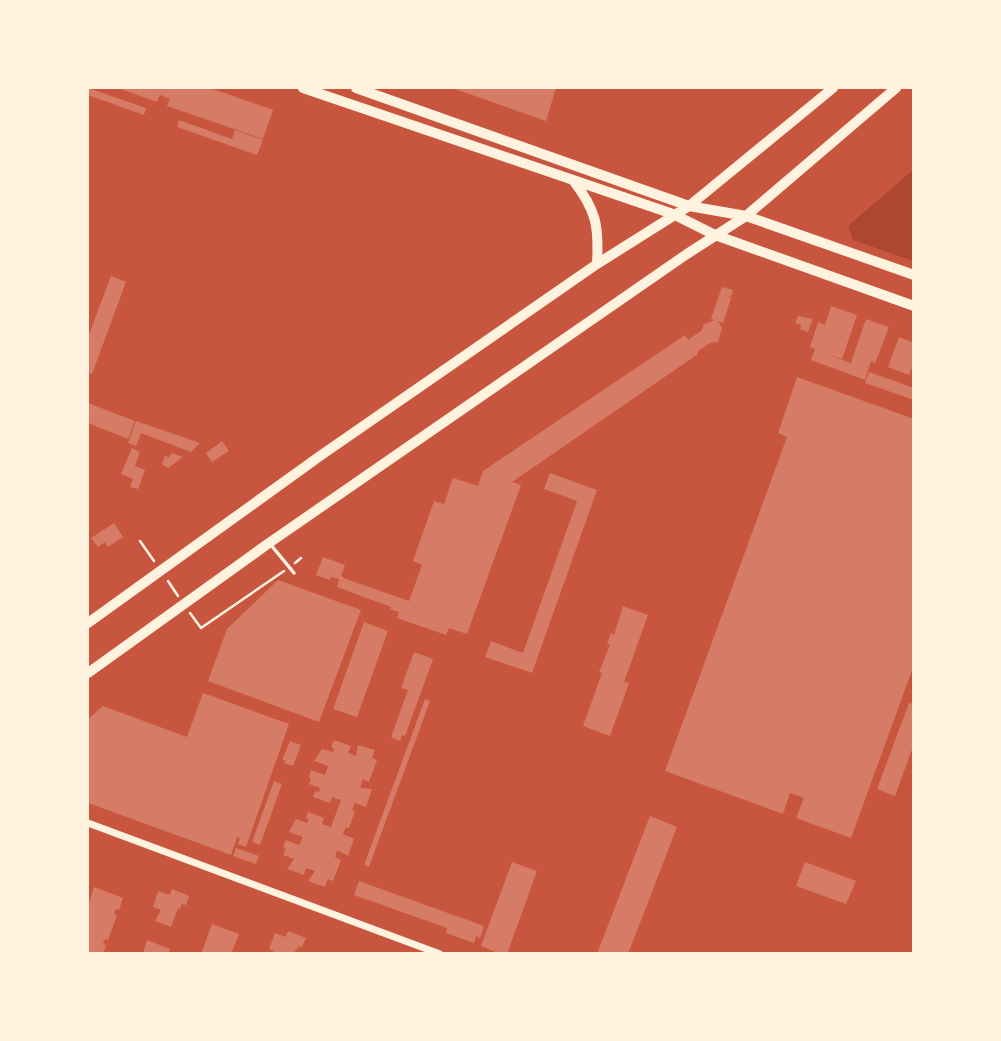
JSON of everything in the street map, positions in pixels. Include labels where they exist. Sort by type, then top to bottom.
[{"type":"main road","points":[[303,88],[673,214],[715,235],[914,306]]},
{"type":"main road","points":[[356,88],[689,206],[746,216],[914,275]]},
{"type":"main road","points":[[88,623],[330,449],[597,264],[689,206],[834,88]]},
{"type":"main road","points":[[88,673],[269,543],[746,216],[896,88]]},
{"type":"main road","points":[[573,180],[588,200],[599,232],[597,264]]},
{"type":"street","points":[[88,823],[440,954]]},
{"type":"lane","points":[[269,543],[295,573]]},
{"type":"path","points":[[140,541],[155,563]]},
{"type":"path","points":[[186,606],[201,628],[301,558]]},
{"type":"path","points":[[163,574],[178,595]]},
{"type":"shaded area","points":[[913,170],[913,261],[853,240],[848,226]]},
{"type":"building","points":[[88,88],[146,108],[144,115],[88,95]]},
{"type":"building","points":[[118,88],[210,88],[273,110],[263,139],[167,106],[170,99],[160,95],[157,102]]},
{"type":"building","points":[[452,88],[556,88],[546,121]]},
{"type":"building","points":[[179,120],[232,139],[235,130],[263,140],[257,155],[177,127]]},
{"type":"building","points":[[111,276],[126,282],[92,374],[88,373],[88,337]]},
{"type":"building","points":[[722,287],[733,290],[731,297],[724,295],[731,298],[723,323],[718,321],[722,328],[718,342],[710,343],[697,352],[698,354],[512,482],[521,485],[467,634],[449,628],[446,635],[397,618],[399,612],[390,609],[391,607],[337,587],[339,579],[331,577],[330,580],[316,575],[323,557],[345,565],[341,576],[346,579],[409,601],[422,565],[413,561],[434,501],[444,504],[453,478],[478,486],[483,471],[685,335],[688,340],[702,330],[704,324],[715,320],[711,319]]},
{"type":"building","points":[[831,306],[857,315],[842,359],[823,353],[851,363],[866,319],[889,327],[875,363],[871,361],[865,380],[811,360],[815,349],[810,347],[818,322],[825,325]]},
{"type":"building","points":[[798,316],[813,319],[808,332],[795,323]]},
{"type":"building","points":[[899,337],[914,343],[914,363],[909,375],[888,367]]},
{"type":"building","points":[[869,372],[914,388],[914,400],[865,383]]},
{"type":"building","points":[[797,377],[914,419],[914,665],[851,838],[796,818],[804,798],[790,793],[783,814],[665,771],[787,437],[778,433]]},
{"type":"building","points":[[88,403],[135,421],[128,439],[88,423]]},
{"type":"building","points":[[136,421],[200,443],[191,452],[141,433],[136,446],[128,443]]},
{"type":"building","points":[[222,441],[229,451],[212,462],[206,453]]},
{"type":"building","points":[[132,448],[140,452],[135,466],[145,470],[138,489],[130,487],[133,479],[121,474]]},
{"type":"building","points":[[172,453],[183,457],[168,468],[162,464],[165,456],[169,457]]},
{"type":"building","points":[[550,473],[597,490],[532,673],[485,657],[491,641],[523,653],[577,501],[544,489]]},
{"type":"building","points":[[114,523],[123,537],[108,547],[105,542],[98,547],[91,538]]},
{"type":"building","points":[[278,580],[361,610],[319,722],[208,681],[227,629]]},
{"type":"building","points":[[623,606],[648,615],[624,682],[629,683],[610,736],[583,726],[602,673],[599,672],[610,645],[607,644],[611,633],[614,635]]},
{"type":"building","points":[[364,622],[388,631],[357,717],[333,709]]},
{"type":"building","points":[[414,652],[433,659],[405,736],[402,735],[400,741],[391,737],[408,690],[401,688]]},
{"type":"building","points":[[203,693],[289,724],[246,847],[238,844],[240,838],[237,837],[231,855],[88,803],[88,719],[103,706],[187,737]]},
{"type":"building","points":[[425,699],[430,701],[369,867],[364,865]]},
{"type":"building","points":[[909,703],[914,704],[914,744],[895,796],[877,789]]},
{"type":"building","points":[[334,740],[351,746],[348,753],[356,756],[358,745],[375,750],[372,758],[377,760],[369,782],[363,779],[360,788],[372,789],[366,807],[355,803],[349,828],[346,827],[343,834],[354,839],[348,856],[337,850],[335,857],[341,860],[333,881],[328,879],[325,887],[308,881],[315,871],[306,868],[304,875],[287,869],[294,859],[283,855],[286,848],[283,847],[286,840],[299,845],[303,837],[289,832],[296,819],[307,823],[308,812],[324,818],[322,824],[331,827],[341,800],[332,797],[330,803],[313,797],[315,791],[319,792],[320,788],[309,784],[309,777],[311,770],[325,775],[328,766],[314,761],[322,749],[333,752],[334,748],[331,747]]},
{"type":"building","points":[[290,741],[301,745],[293,766],[282,760]]},
{"type":"building","points":[[274,781],[282,784],[260,845],[252,842]]},
{"type":"building","points":[[650,816],[677,827],[628,954],[597,954]]},
{"type":"building","points":[[236,848],[259,856],[256,864],[233,856]]},
{"type":"building","points":[[512,862],[537,871],[507,954],[500,954],[481,946]]},
{"type":"building","points":[[805,862],[856,881],[846,904],[796,886]]},
{"type":"building","points":[[359,881],[484,926],[480,938],[476,936],[474,943],[446,933],[447,928],[354,895]]},
{"type":"building","points":[[94,887],[123,898],[119,910],[116,909],[114,914],[117,915],[108,940],[105,939],[103,944],[106,945],[103,954],[88,954],[88,906]]},
{"type":"building","points":[[172,889],[189,896],[186,905],[182,904],[180,909],[178,908],[171,927],[155,921],[161,910],[153,907],[158,891],[170,895]]},
{"type":"building","points":[[212,924],[239,934],[231,954],[201,954]]},
{"type":"building","points":[[288,931],[306,938],[302,947],[299,946],[293,954],[278,954],[269,949],[275,933],[286,937]]},
{"type":"building","points":[[147,940],[170,949],[168,954],[143,954]]}]
